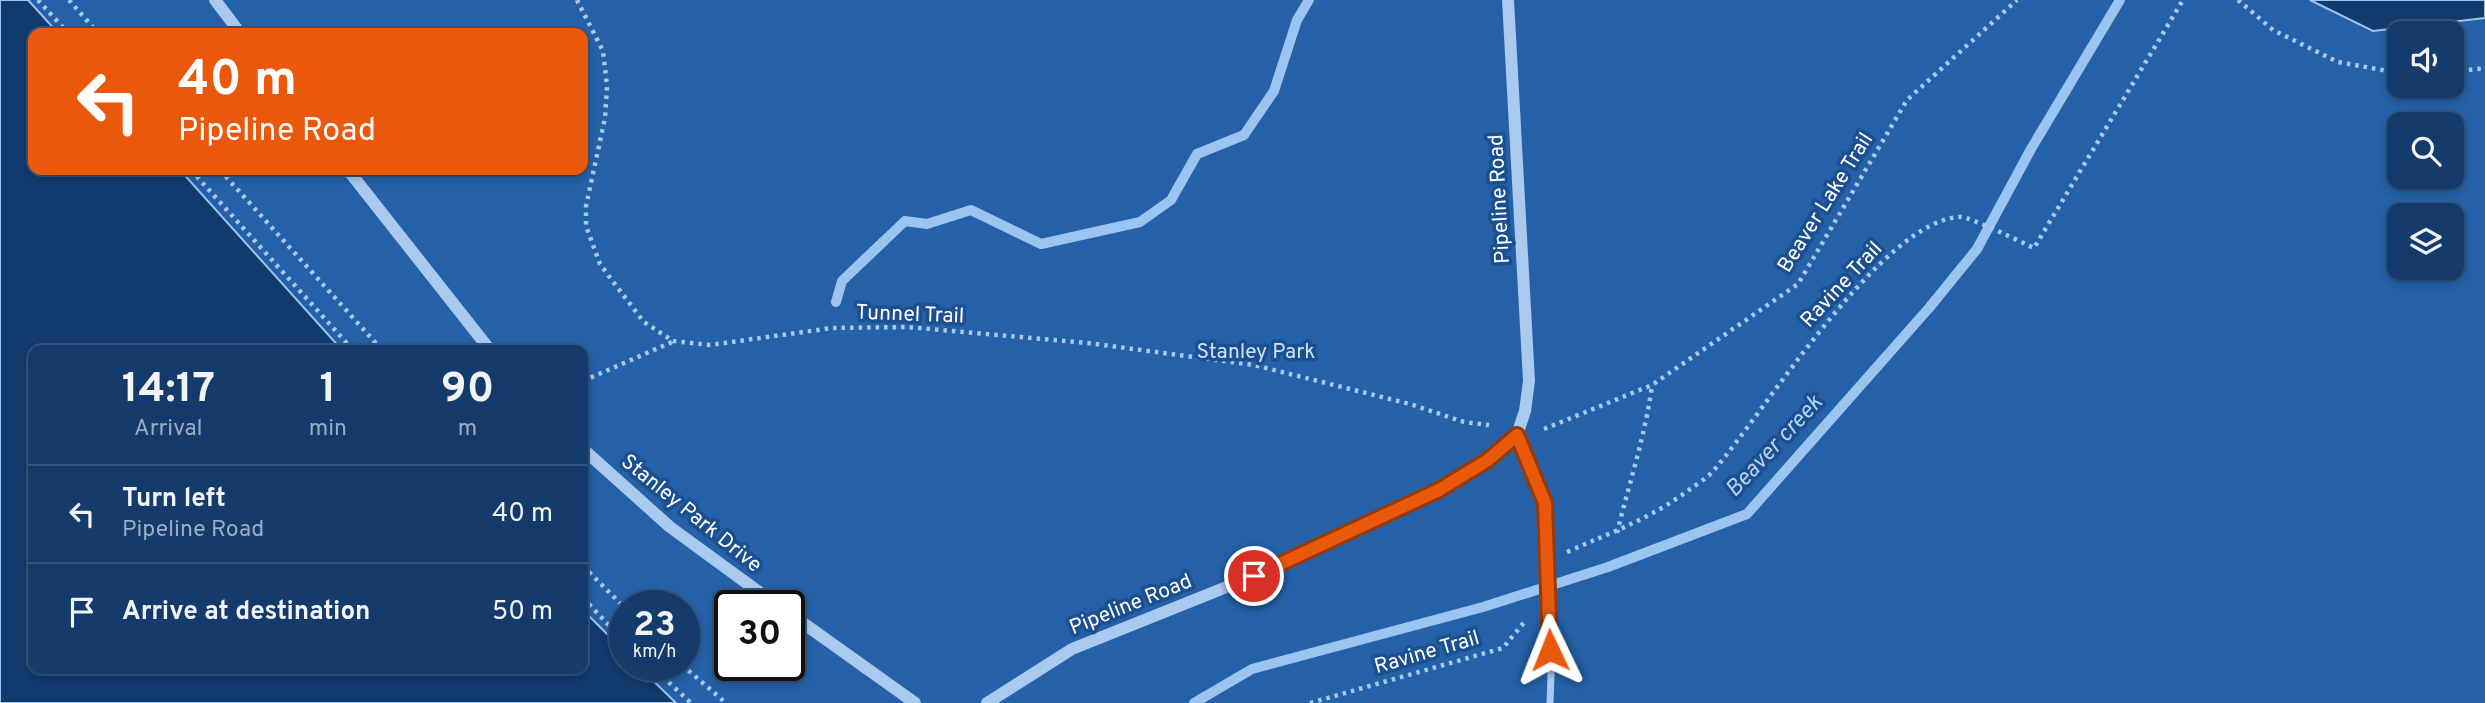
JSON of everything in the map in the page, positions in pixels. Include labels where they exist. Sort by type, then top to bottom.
[{"type":"street","points":[[215,0],[236,28]]},
{"type":"street","name":"Pipeline Road","points":[[987,703],[1072,649],[1254,576],[1439,490],[1488,460],[1517,435],[1525,411],[1529,381],[1508,0]]},
{"type":"street","points":[[352,175],[486,345]]},
{"type":"street","points":[[1517,435],[1545,503],[1552,675],[1550,703]]},
{"type":"street","name":"Stanley Park Drive","points":[[588,453],[670,527],[756,590]]},
{"type":"street","points":[[805,624],[915,703]]},
{"type":"path","points":[[38,0],[63,28]]},
{"type":"path","points":[[69,0],[94,28]]},
{"type":"path","name":"Tunnel Trail","points":[[578,0],[603,51],[607,86],[606,118],[586,206],[586,226],[600,264],[619,291],[644,322],[673,341],[710,345],[832,328],[906,327],[1088,343],[1254,365],[1410,404],[1464,422],[1497,426],[1517,435]]},
{"type":"path","name":"Beaver Lake Trail","points":[[1517,435],[1551,428],[1652,385],[1798,284],[1907,100],[2017,0]]},
{"type":"path","name":"Ravine Trail","points":[[1562,555],[1617,533],[1662,510],[1713,472],[1807,346],[1884,259],[1929,224],[1962,216],[2034,248],[2183,0]]},
{"type":"path","points":[[2238,0],[2273,30],[2338,62],[2387,71]]},
{"type":"path","points":[[2464,71],[2485,68]]},
{"type":"path","points":[[196,175],[348,345]]},
{"type":"path","points":[[224,175],[378,345]]},
{"type":"path","points":[[588,379],[673,341]]},
{"type":"path","points":[[1617,533],[1638,448],[1646,427],[1652,385]]},
{"type":"path","points":[[588,571],[609,592]]},
{"type":"path","points":[[588,603],[609,625]]},
{"type":"path","name":"Ravine Trail","points":[[1310,703],[1503,648],[1528,617]]},
{"type":"path","points":[[667,681],[691,703]]},
{"type":"path","points":[[700,681],[726,703]]},
{"type":"green space","name":"Stanley Park","points":[[28,0],[2485,0],[2485,703],[676,703],[653,681],[700,681],[700,590],[609,590],[609,636],[588,615],[588,345],[338,345],[184,175],[588,175],[588,28],[53,28]]},
{"type":"shaded area","points":[[0,0],[28,0],[53,28],[28,28],[28,175],[184,175],[338,345],[28,345],[28,674],[588,674],[588,615],[609,636],[609,681],[653,681],[676,703],[0,703]]},
{"type":"shaded area","points":[[2310,0],[2485,0],[2485,18],[2459,21],[2387,21],[2387,29],[2373,31]]},
{"type":"waterway","points":[[836,302],[842,281],[905,221],[927,224],[971,210],[1041,244],[1140,222],[1171,200],[1197,154],[1244,135],[1274,91],[1297,20],[1309,0]]},
{"type":"waterway","name":"Beaver creek","points":[[1194,703],[1252,669],[1483,607],[1608,567],[1747,514],[1929,308],[1977,249],[2031,149],[2120,0]]},
{"type":"route","points":[[1254,576],[1439,490],[1488,460],[1517,435],[1545,503],[1550,650]]}]
